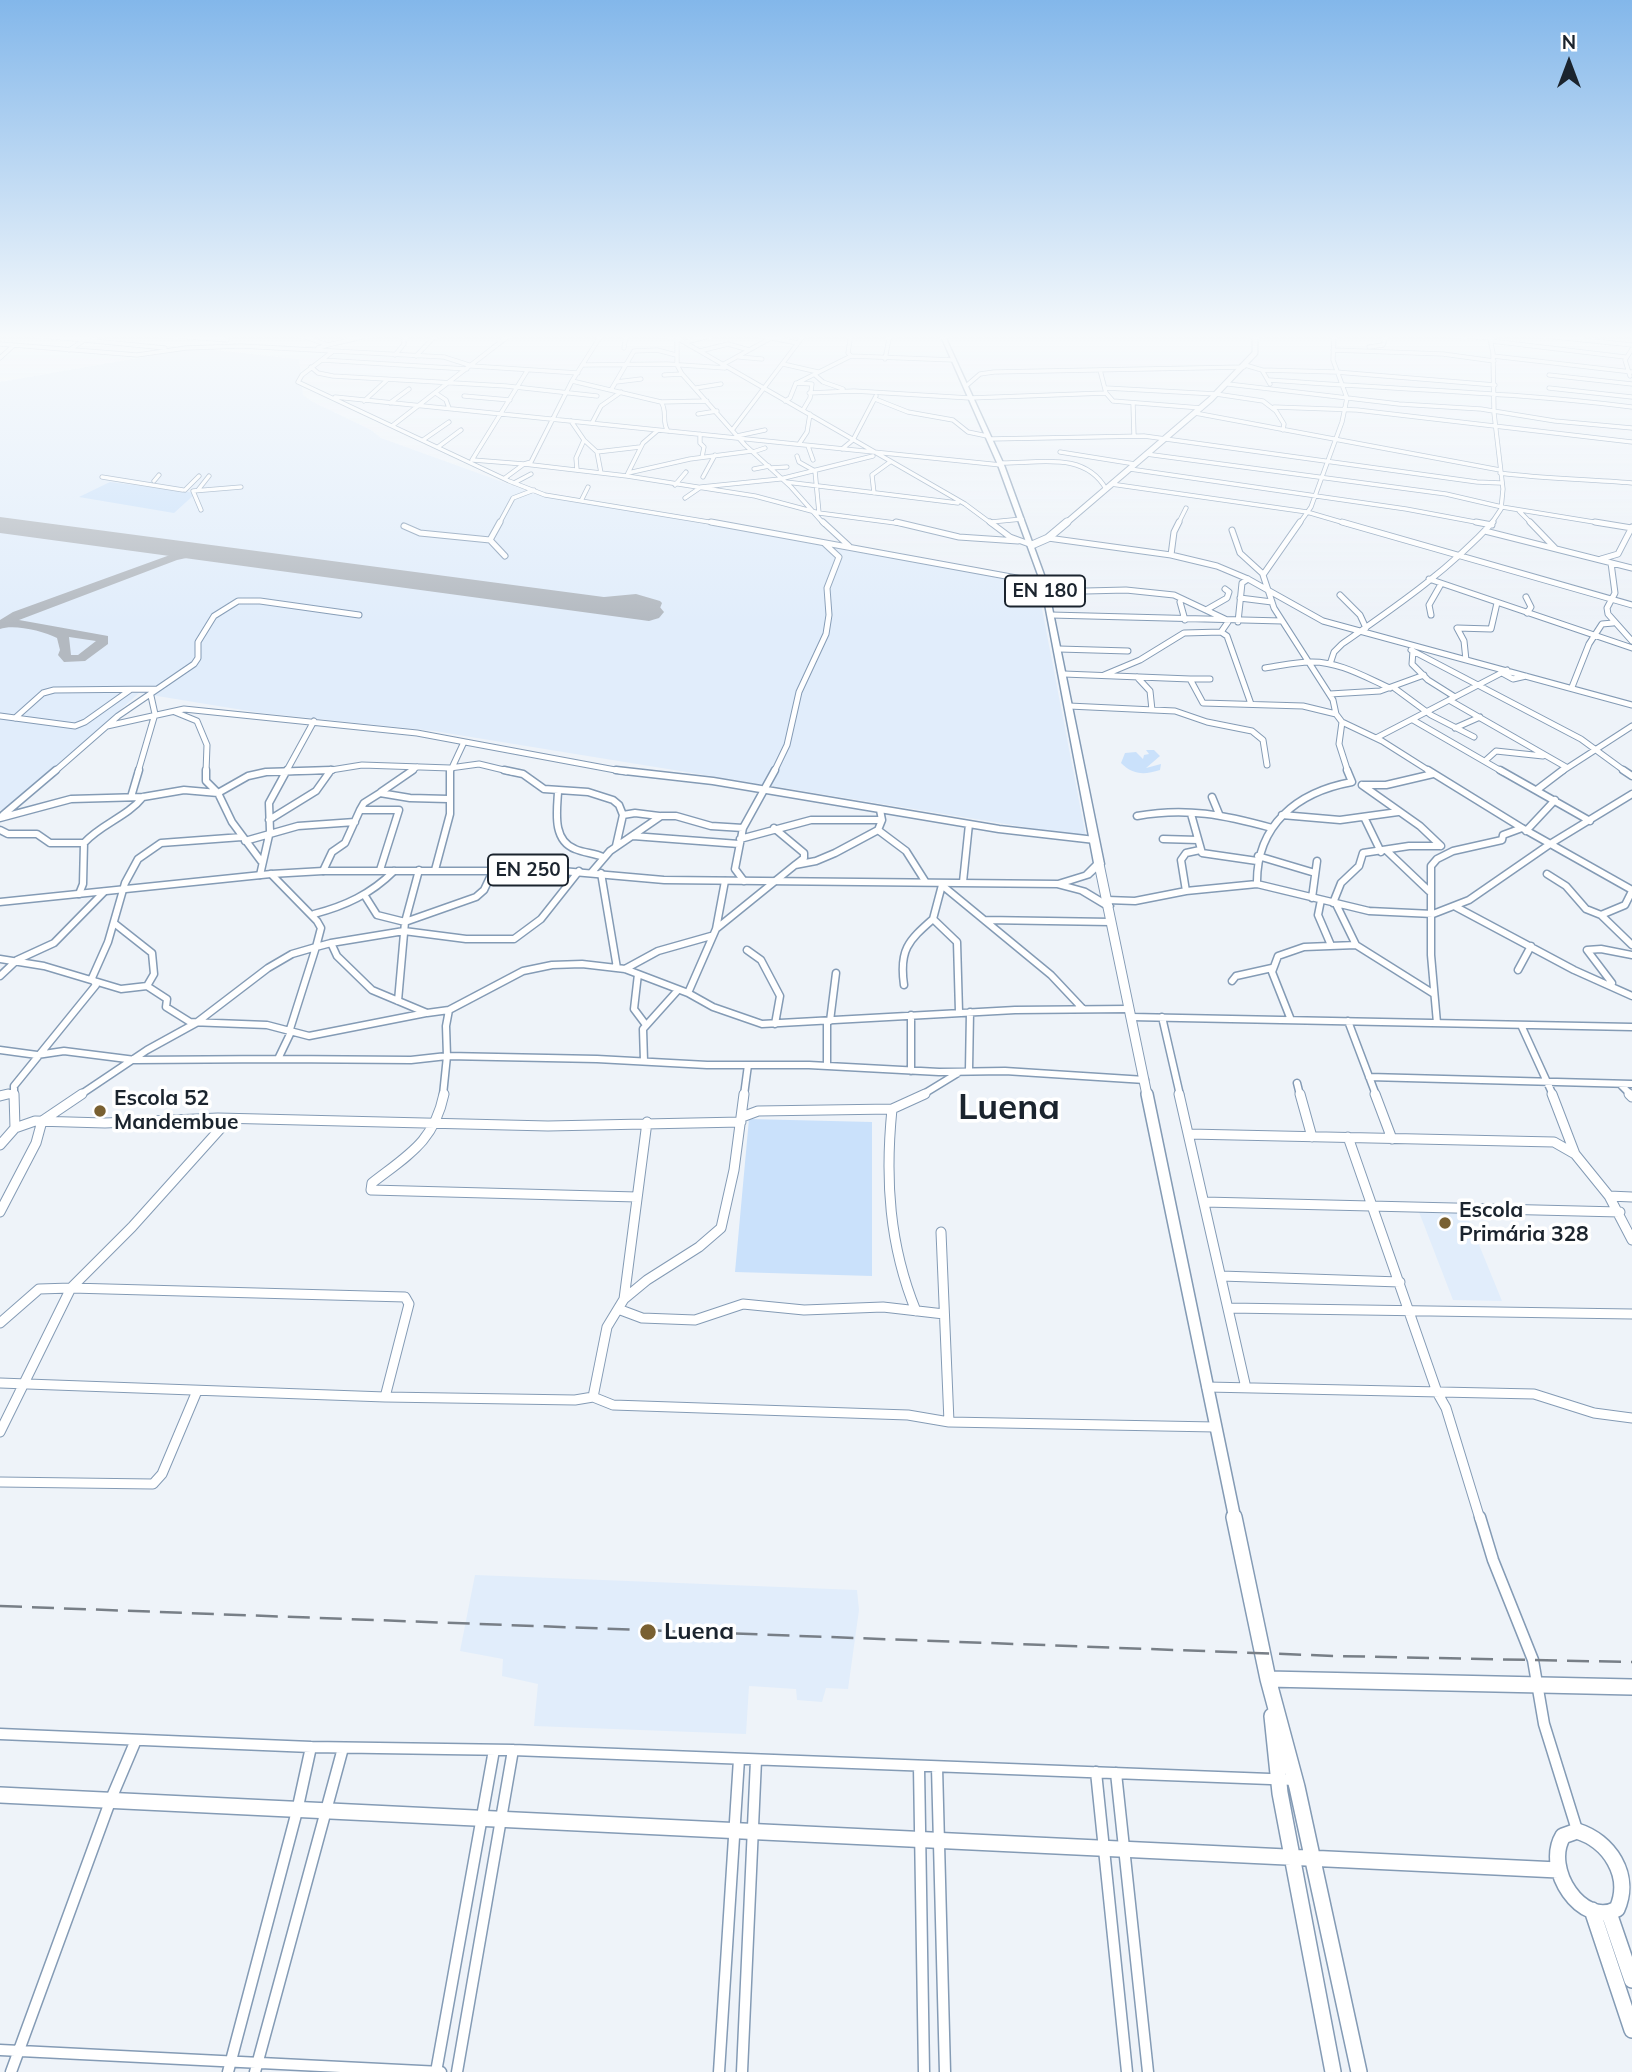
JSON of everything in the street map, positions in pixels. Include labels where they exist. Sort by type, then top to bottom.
[{"type":"main road","name":"EN 180","points":[[985,431],[1022,519],[1044,583],[1099,864]]},
{"type":"main road","name":"EN 250","points":[[1057,884],[1087,875],[1099,864]]},
{"type":"main road","name":"EN 250","points":[[0,902],[271,874],[435,870],[579,871],[664,880],[1057,884],[1083,891],[1107,904]]},
{"type":"street","points":[[402,431],[534,490],[581,501],[678,516],[1044,583]]},
{"type":"street","points":[[423,440],[436,431]]},
{"type":"street","points":[[438,446],[459,431]]},
{"type":"street","points":[[472,460],[491,431]]},
{"type":"street","points":[[505,478],[533,459],[548,431]]},
{"type":"street","points":[[577,431],[597,452],[601,473]]},
{"type":"street","points":[[627,475],[640,447],[657,431]]},
{"type":"street","points":[[665,431],[876,454],[1000,464],[1030,463],[1042,459],[1089,467],[1109,486],[1307,512],[1632,605]]},
{"type":"street","points":[[734,431],[738,438],[816,512],[831,532],[853,548]]},
{"type":"street","points":[[738,438],[763,431]]},
{"type":"street","points":[[799,444],[807,431]]},
{"type":"street","points":[[838,431],[965,504],[1018,541]]},
{"type":"street","points":[[842,449],[853,440],[858,431]]},
{"type":"street","points":[[966,431],[988,438],[1166,438],[1327,462],[1501,483]]},
{"type":"street","points":[[1134,431],[1134,436]]},
{"type":"street","points":[[472,460],[627,475],[755,496],[816,512],[891,521],[991,541],[1018,541],[1032,545],[1048,538],[1174,431]]},
{"type":"street","points":[[1287,431],[1552,480],[1585,478],[1632,483]]},
{"type":"street","points":[[1264,574],[1316,497],[1338,431]]},
{"type":"street","points":[[1330,664],[1338,646],[1364,630],[1429,579],[1492,525],[1502,507],[1497,431]]},
{"type":"street","points":[[1523,431],[1632,442]]},
{"type":"street","points":[[700,434],[700,443],[704,447],[702,457]]},
{"type":"street","points":[[577,470],[576,458],[584,440]]},
{"type":"street","points":[[808,446],[813,460]]},
{"type":"street","points":[[597,452],[640,447]]},
{"type":"street","points":[[627,475],[702,457],[765,448]]},
{"type":"street","points":[[1060,452],[1133,467],[1492,525]]},
{"type":"street","points":[[685,498],[696,488],[782,480],[876,454]]},
{"type":"street","points":[[1146,454],[1446,494],[1502,507],[1632,527],[1618,554],[1597,559]]},
{"type":"street","points":[[702,477],[715,455]]},
{"type":"street","points":[[797,456],[799,462],[814,469]]},
{"type":"street","points":[[874,492],[872,475],[890,463]]},
{"type":"street","points":[[754,469],[787,467]]},
{"type":"street","points":[[814,469],[816,512]]},
{"type":"street","points":[[675,485],[686,472]]},
{"type":"street","points":[[514,483],[531,474]]},
{"type":"street","points":[[146,483],[159,475]]},
{"type":"street","points":[[183,490],[199,476]]},
{"type":"street","points":[[196,491],[209,476]]},
{"type":"street","points":[[102,477],[196,491],[242,487]]},
{"type":"street","points":[[782,480],[965,504]]},
{"type":"street","points":[[919,486],[929,484]]},
{"type":"street","points":[[581,501],[587,487]]},
{"type":"street","points":[[491,540],[513,498],[534,490]]},
{"type":"street","points":[[196,491],[201,510]]},
{"type":"street","points":[[1171,555],[1174,533],[1186,508]]},
{"type":"street","points":[[1517,509],[1555,549]]},
{"type":"street","points":[[990,522],[1022,519]]},
{"type":"street","points":[[404,526],[420,533],[491,540],[505,556]]},
{"type":"street","points":[[1232,530],[1240,553],[1264,574],[1266,589],[1282,621],[1330,694],[1336,714],[1342,722],[1376,738],[1524,829],[1632,891],[1625,905],[1601,915]]},
{"type":"street","points":[[933,540],[936,531]]},
{"type":"street","points":[[1485,531],[1632,568]]},
{"type":"street","points":[[1048,538],[1171,555],[1217,566],[1248,579],[1323,621],[1364,630],[1413,651],[1594,747],[1632,776]]},
{"type":"street","points":[[744,881],[735,869],[743,828],[764,792],[789,739],[799,692],[826,634],[829,615],[827,588],[836,572],[839,555],[825,544]]},
{"type":"street","points":[[1611,563],[1615,593],[1607,608],[1613,623],[1632,641]]},
{"type":"street","points":[[1238,622],[1242,583],[1248,579]]},
{"type":"street","points":[[1429,579],[1632,648]]},
{"type":"street","points":[[1431,615],[1429,605],[1441,584]]},
{"type":"street","points":[[1225,589],[1229,592],[1227,598]]},
{"type":"street","points":[[1045,592],[1126,590],[1174,595],[1230,622]]},
{"type":"street","points":[[1340,595],[1360,615],[1364,630]]},
{"type":"street","points":[[1527,597],[1531,607],[1527,613]]},
{"type":"street","points":[[1205,610],[1227,598],[1272,601]]},
{"type":"street","points":[[0,818],[128,709],[151,696],[194,664],[198,658],[198,642],[214,616],[238,601],[260,601],[359,615]]},
{"type":"street","points":[[1180,602],[1195,630]]},
{"type":"street","points":[[1466,660],[1464,641],[1457,628],[1491,629],[1497,603]]},
{"type":"street","points":[[1051,615],[1230,622],[1282,621]]},
{"type":"street","points":[[1220,632],[1230,622]]},
{"type":"street","points":[[1572,688],[1594,635],[1602,624],[1613,623]]},
{"type":"street","points":[[1103,675],[1143,658],[1179,633],[1195,630],[1220,632],[1227,636],[1251,704]]},
{"type":"street","points":[[1394,642],[1505,671],[1513,679],[1526,676],[1632,705]]},
{"type":"street","points":[[1059,649],[1128,651]]},
{"type":"street","points":[[1413,651],[1412,664],[1452,699],[1566,767]]},
{"type":"street","points":[[1265,668],[1310,662],[1330,664],[1384,683],[1426,711],[1474,737]]},
{"type":"street","points":[[1376,738],[1505,671]]},
{"type":"street","points":[[1063,674],[1210,679]]},
{"type":"street","points":[[1330,694],[1374,693],[1423,675]]},
{"type":"street","points":[[1137,677],[1150,688],[1152,710]]},
{"type":"street","points":[[1190,679],[1203,703],[1303,706],[1336,714]]},
{"type":"street","points":[[15,718],[48,691],[157,689]]},
{"type":"street","points":[[0,716],[75,726],[85,722],[130,690]]},
{"type":"street","points":[[131,797],[155,714],[151,696]]},
{"type":"street","points":[[1069,706],[1175,711],[1207,722],[1252,731],[1263,740],[1267,765]]},
{"type":"street","points":[[107,726],[168,711],[191,709],[266,719],[314,721],[416,733],[639,774],[702,779],[764,792],[969,824],[1094,840]]},
{"type":"street","points":[[168,711],[197,721],[207,745],[205,781],[218,793],[243,839],[261,861]]},
{"type":"street","points":[[1455,728],[1480,717]]},
{"type":"street","points":[[1413,720],[1590,821]]},
{"type":"street","points":[[260,875],[261,861],[270,831],[269,803],[314,721]]},
{"type":"street","points":[[1342,722],[1338,730],[1340,748],[1352,782]]},
{"type":"street","points":[[1538,789],[1594,747],[1632,726]]},
{"type":"street","points":[[435,870],[450,814],[450,768],[464,742]]},
{"type":"street","points":[[1486,761],[1496,751],[1548,756]]},
{"type":"street","points":[[0,818],[71,799],[143,797],[184,790],[218,793],[248,776],[286,771],[331,770],[362,765],[450,768],[479,764],[508,769],[531,778],[541,788],[558,792],[597,793],[619,805],[623,815],[616,846]]},
{"type":"street","points":[[323,871],[332,852],[345,843],[364,803],[418,767]]},
{"type":"street","points":[[269,820],[316,791],[331,770]]},
{"type":"street","points":[[1257,884],[1257,858],[1272,828],[1282,815],[1320,791],[1352,782],[1362,785],[1386,785],[1433,774]]},
{"type":"street","points":[[1362,785],[1420,826],[1447,851]]},
{"type":"street","points":[[558,792],[555,818],[569,846],[603,857]]},
{"type":"street","points":[[380,793],[410,798],[448,799]]},
{"type":"street","points":[[1333,2072],[1291,1858],[1287,1780],[1269,1685],[1206,1387],[1146,1080],[1107,904],[1147,900],[1186,891],[1257,884],[1335,904],[1385,912],[1433,914],[1456,907],[1550,844],[1632,794]]},
{"type":"street","points":[[79,894],[83,884],[84,844],[96,830],[114,823],[133,810],[143,797]]},
{"type":"street","points":[[1212,797],[1219,814]]},
{"type":"street","points":[[1437,1023],[1431,955],[1431,866],[1447,851],[1483,846],[1502,840],[1503,835],[1524,829],[1555,800]]},
{"type":"street","points":[[1622,800],[1632,806]]},
{"type":"street","points":[[360,810],[399,810],[380,870]]},
{"type":"street","points":[[795,865],[823,859],[878,830],[883,820],[880,810]]},
{"type":"street","points":[[1282,815],[1324,820],[1398,812]]},
{"type":"street","points":[[623,815],[635,813],[660,817],[676,816],[711,825],[743,828]]},
{"type":"street","points":[[1137,816],[1160,813],[1219,814],[1272,828]]},
{"type":"street","points":[[1191,814],[1200,850],[1205,854],[1257,858],[1315,873]]},
{"type":"street","points":[[621,968],[596,873],[603,857],[660,817]]},
{"type":"street","points":[[1364,817],[1384,851],[1429,891]]},
{"type":"street","points":[[633,836],[739,841],[795,821],[883,820]]},
{"type":"street","points":[[92,978],[114,923],[122,891],[134,865],[152,846],[197,839],[243,839],[270,831],[314,824],[355,822]]},
{"type":"street","points":[[962,882],[969,824]]},
{"type":"street","points":[[688,993],[710,936],[805,855],[774,828]]},
{"type":"street","points":[[0,830],[8,834],[37,834],[51,843],[84,844]]},
{"type":"street","points":[[878,830],[901,845],[915,859],[925,881]]},
{"type":"street","points":[[1163,839],[1198,840]]},
{"type":"street","points":[[1356,945],[1335,904],[1344,880],[1360,867],[1363,853],[1409,846],[1440,846]]},
{"type":"street","points":[[1186,891],[1181,860],[1186,853],[1200,850]]},
{"type":"street","points":[[1312,898],[1317,861]]},
{"type":"street","name":"EN 180","points":[[1099,864],[1107,904]]},
{"type":"street","points":[[398,1001],[405,922],[419,870]]},
{"type":"street","points":[[314,914],[350,904],[365,896],[380,886],[394,871]]},
{"type":"street","points":[[365,896],[377,915],[405,922],[476,897],[484,890],[493,871]]},
{"type":"street","points":[[0,1212],[36,1143],[42,1121],[196,1023],[268,968],[292,954],[316,947],[404,931],[466,939],[509,940],[520,937],[544,915],[579,871]]},
{"type":"street","points":[[271,874],[293,898],[314,914],[321,928],[290,1030],[278,1059]]},
{"type":"street","points":[[1547,874],[1566,886],[1586,909],[1601,915],[1632,945]]},
{"type":"street","points":[[716,929],[725,881]]},
{"type":"street","points":[[904,985],[903,951],[909,941],[933,919],[942,884],[1051,975],[1083,1009]]},
{"type":"street","points":[[0,976],[17,960],[54,943],[104,892]]},
{"type":"street","points":[[1321,900],[1318,915],[1330,943]]},
{"type":"street","points":[[1456,907],[1574,970],[1615,986],[1632,996]]},
{"type":"street","points":[[933,919],[957,942],[959,1012]]},
{"type":"street","points":[[984,920],[1111,922]]},
{"type":"street","points":[[114,923],[152,953],[154,974],[147,986]]},
{"type":"street","points":[[621,968],[658,951],[710,936]]},
{"type":"street","points":[[331,943],[337,956],[372,990],[427,1013]]},
{"type":"street","points":[[1291,1020],[1272,968],[1283,951],[1330,943],[1356,945],[1434,994]]},
{"type":"street","points":[[1518,970],[1531,946]]},
{"type":"street","points":[[1615,986],[1587,950],[1601,949],[1632,955]]},
{"type":"street","points":[[747,950],[761,960],[780,996],[775,1024]]},
{"type":"street","points":[[0,959],[17,960],[92,978],[110,988],[127,990],[147,986],[167,999],[166,1007],[190,1022],[267,1025],[309,1036],[449,1010],[506,979],[537,968],[568,964],[621,968],[688,993],[751,1021],[775,1024],[959,1012],[1083,1009],[1162,1017],[1632,1027]]},
{"type":"street","points":[[1232,981],[1236,976],[1248,976],[1263,968],[1272,968]]},
{"type":"street","points":[[827,1066],[829,1021],[836,973]]},
{"type":"street","points":[[638,974],[633,1010],[638,1020],[646,1026]]},
{"type":"street","points":[[15,1128],[13,1086],[96,985],[92,978]]},
{"type":"street","points":[[644,1061],[643,1032],[678,990]]},
{"type":"street","points":[[449,1010],[443,1097],[434,1122],[421,1145],[372,1183],[370,1190],[637,1196]]},
{"type":"street","points":[[966,1071],[970,1012]]},
{"type":"street","points":[[911,1015],[911,1070]]},
{"type":"street","points":[[1162,1017],[1246,1388]]},
{"type":"street","points":[[1348,1021],[1392,1139]]},
{"type":"street","points":[[1521,1025],[1548,1081],[1575,1154],[1620,1212],[1632,1240]]},
{"type":"street","points":[[0,1050],[37,1055],[64,1051],[135,1060],[411,1060],[447,1056],[827,1066],[1146,1080]]},
{"type":"street","points":[[593,1397],[607,1328],[624,1299],[647,1280],[699,1247],[721,1228],[734,1170],[748,1065]]},
{"type":"street","points":[[0,1145],[23,1123],[42,1121],[105,1123],[229,1119],[548,1126],[741,1120],[758,1111],[892,1109],[911,1102],[966,1071]]},
{"type":"street","points":[[1369,1077],[1632,1084]]},
{"type":"street","points":[[1297,1083],[1312,1137]]},
{"type":"street","points":[[1620,1084],[1632,1097]]},
{"type":"street","points":[[0,1096],[14,1092]]},
{"type":"street","points":[[892,1109],[886,1157],[892,1229],[903,1283],[916,1311]]},
{"type":"street","points":[[0,1432],[71,1288],[132,1227],[229,1119]]},
{"type":"street","points":[[624,1299],[648,1122]]},
{"type":"street","points":[[1189,1134],[1554,1142],[1575,1154]]},
{"type":"street","points":[[1348,1137],[1437,1392],[1446,1408],[1493,1560],[1533,1660],[1544,1724],[1577,1831]]},
{"type":"street","points":[[1609,1196],[1632,1197]]},
{"type":"street","points":[[1204,1202],[1620,1212]]},
{"type":"street","points":[[941,1232],[949,1422]]},
{"type":"street","points":[[1221,1276],[1400,1282]]},
{"type":"street","points":[[0,1323],[44,1287],[405,1297],[410,1304],[385,1397]]},
{"type":"street","points":[[618,1309],[642,1318],[695,1320],[743,1304],[804,1310],[883,1307],[944,1314]]},
{"type":"street","points":[[1228,1308],[1632,1314]]},
{"type":"street","points":[[0,1383],[385,1397],[575,1400],[593,1397],[613,1405],[908,1415],[949,1422],[1215,1427]]},
{"type":"street","points":[[1206,1387],[1534,1394],[1553,1398],[1600,1416],[1632,1418]]},
{"type":"street","points":[[0,1482],[153,1484],[162,1474],[197,1391]]},
{"type":"street","points":[[1269,1685],[1632,1687]]},
{"type":"street","points":[[0,1734],[343,1748],[513,1750],[1287,1780]]},
{"type":"street","points":[[11,2072],[111,1799],[136,1740]]},
{"type":"street","points":[[229,2067],[297,1811],[311,1747]]},
{"type":"street","points":[[256,2067],[343,1748]]},
{"type":"street","points":[[436,2072],[494,1750]]},
{"type":"street","points":[[457,2072],[513,1750]]},
{"type":"street","points":[[719,2072],[739,1759]]},
{"type":"street","points":[[742,2072],[756,1760]]},
{"type":"street","points":[[919,1767],[924,2072]]},
{"type":"street","points":[[937,1767],[945,2072]]},
{"type":"street","points":[[1096,1772],[1127,2072]]},
{"type":"street","points":[[1116,1773],[1148,2072]]},
{"type":"street","points":[[1287,1780],[1314,1859],[1359,2072]]},
{"type":"street","points":[[0,1795],[297,1811],[734,1829],[940,1843],[1558,1870]]},
{"type":"street","points":[[1577,1831],[1595,1837],[1628,1871],[1625,1899],[1619,1909],[1601,1912],[1578,1901],[1566,1886],[1558,1870],[1556,1850],[1563,1836],[1577,1831]]},
{"type":"street","points":[[1601,1912],[1632,1980]]},
{"type":"street","points":[[1601,1912],[1632,2029]]},
{"type":"street","points":[[0,2050],[229,2067],[441,2072]]},
{"type":"shaded area","points":[[0,431],[372,431],[381,438],[536,494],[1037,583],[1086,837],[434,731],[261,713],[139,693],[6,811],[0,810]]},
{"type":"shaded area","points":[[110,482],[196,493],[174,513],[79,497]]},
{"type":"shaded area","points":[[1146,750],[1154,750],[1160,756],[1146,768],[1161,764],[1160,770],[1139,773],[1121,763],[1125,753],[1136,752],[1143,759],[1144,755],[1149,754]]},
{"type":"shaded area","points":[[749,1119],[872,1122],[872,1276],[735,1272]]},
{"type":"shaded area","points":[[1419,1212],[1466,1213],[1502,1301],[1453,1300]]},
{"type":"shaded area","name":"Luena","points":[[475,1575],[857,1590],[859,1610],[848,1689],[826,1688],[822,1702],[797,1700],[796,1689],[749,1686],[746,1734],[534,1726],[538,1684],[502,1676],[503,1659],[460,1651]]},
{"type":"taxiway","points":[[17,615],[174,557],[201,552]]},
{"type":"taxiway","points":[[583,603],[636,598],[656,603],[654,610],[649,612]]},
{"type":"taxiway","points":[[0,625],[17,615]]},
{"type":"taxiway","points":[[17,615],[12,624],[104,641],[81,658],[68,659],[64,655],[66,650],[63,636],[55,632]]},
{"type":"runway","points":[[0,525],[649,612]]},
{"type":"railway","points":[[0,1606],[1336,1656],[1632,1662]]},
{"type":"place","name":"Escola 52 Mandembue","points":[[100,1111]]},
{"type":"place","name":"Escola Primária 328","points":[[1445,1223]]},
{"type":"place","name":"Luena","points":[[648,1632]]},
{"type":"district","name":"Luena","points":[[1009,1108]]}]
